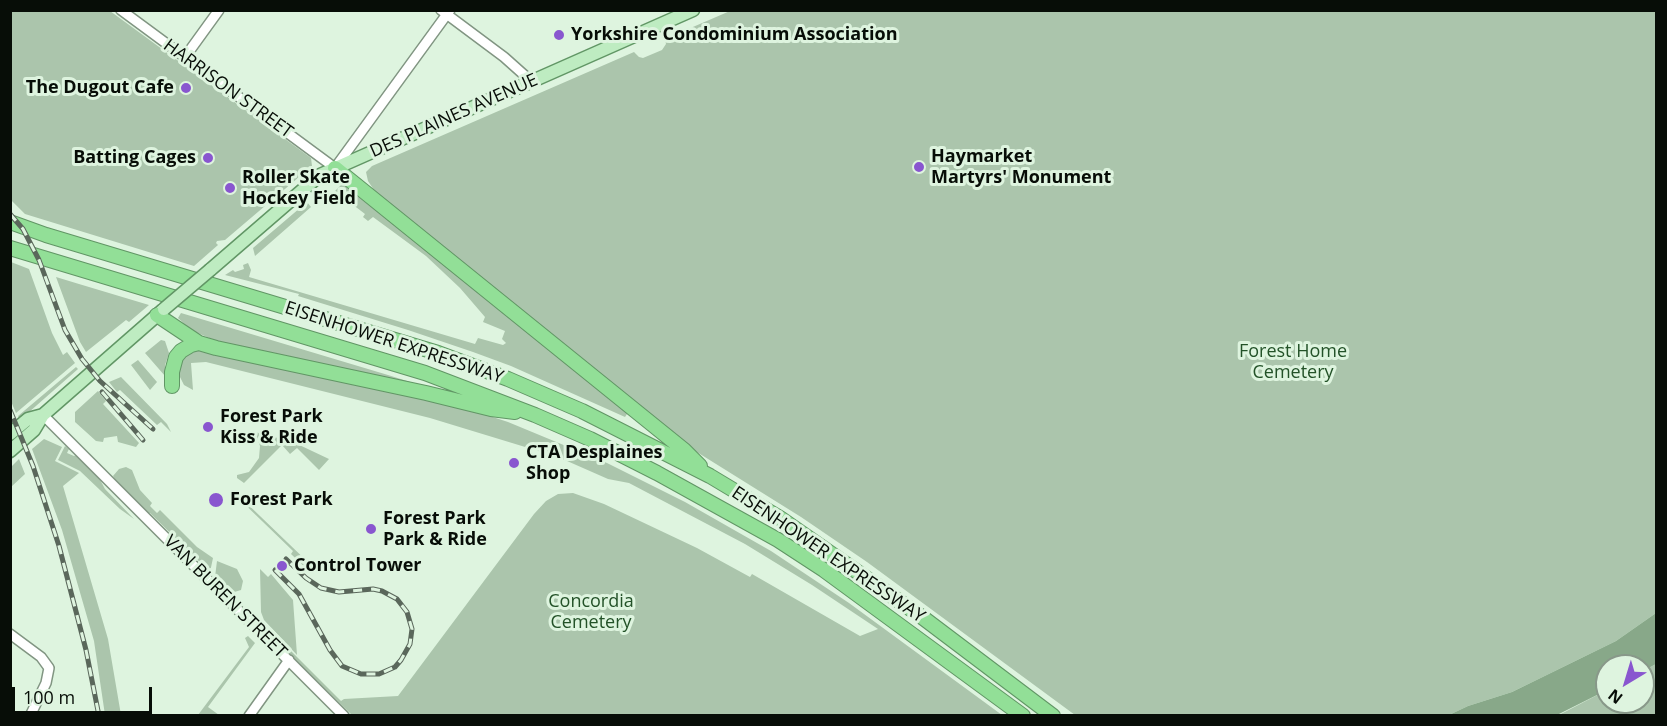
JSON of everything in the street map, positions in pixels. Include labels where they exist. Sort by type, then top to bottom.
[{"type":"highway","points":[[335,168],[684,450],[710,476]]},
{"type":"highway","name":"EISENHOWER EXPRESSWAY","points":[[10,222],[46,235],[395,339],[508,379],[582,411],[710,476],[780,518],[845,562],[1053,716]]},
{"type":"highway","name":"EISENHOWER EXPRESSWAY","points":[[10,248],[425,373],[535,415],[657,472],[778,540],[824,570],[1023,716]]},
{"type":"highway","points":[[160,312],[199,343],[491,409],[535,415]]},
{"type":"highway","points":[[172,386],[172,372],[176,357],[181,351],[199,343]]},
{"type":"main road","name":"DES PLAINES AVENUE","points":[[10,451],[34,430],[43,415],[320,175],[693,10]]},
{"type":"main road","name":"DES PLAINES AVENUE","points":[[10,434],[27,419],[43,415]]},
{"type":"street","name":"HARRISON STREET","points":[[122,10],[335,168]]},
{"type":"street","points":[[184,57],[219,10]]},
{"type":"street","points":[[335,168],[446,12],[532,82]]},
{"type":"street","name":"VAN BUREN STREET","points":[[43,415],[344,716]]},
{"type":"street","points":[[10,634],[41,657],[49,668],[47,679],[30,716]]},
{"type":"street","points":[[249,716],[289,660]]},
{"type":"green space","points":[[10,11],[110,11],[311,158],[312,166],[225,240],[217,241],[218,245],[194,266],[25,214],[11,200]]},
{"type":"green space","name":"Forest Home Cemetery","points":[[730,11],[1656,11],[1656,613],[1616,641],[1512,692],[1468,706],[1449,715],[1075,715],[867,562],[801,517],[692,449],[446,252],[376,193],[368,181],[366,172],[372,166],[634,52],[643,58],[662,50],[666,44],[665,39]]},
{"type":"green space","points":[[342,184],[629,411],[625,417],[511,366],[473,352],[298,296],[299,294],[225,275],[233,270],[235,272],[244,269],[243,265],[248,263],[251,270],[249,277],[475,344],[478,338],[503,345],[506,343],[502,339],[505,331],[483,322],[485,317],[460,288],[426,256],[373,217],[368,221],[363,217],[365,214],[335,191]]},
{"type":"green space","points":[[307,202],[311,207],[255,256],[253,248]]},
{"type":"green space","points":[[11,262],[29,269],[52,333],[63,355],[67,352],[75,363],[16,413],[10,399]]},
{"type":"green space","points":[[56,277],[149,305],[86,352],[80,342]]},
{"type":"green space","points":[[181,313],[426,387],[367,376],[216,341],[191,330],[178,318]]},
{"type":"green space","points":[[161,340],[165,341],[169,353],[165,365],[165,376],[145,353]]},
{"type":"green space","name":"Concordia Cemetery","points":[[196,350],[447,402],[508,422],[607,463],[685,502],[771,551],[849,603],[1002,715],[352,715],[296,661],[271,631],[341,701],[398,696],[534,514],[546,501],[558,494],[573,493],[604,504],[697,548],[750,577],[752,574],[860,636],[878,629],[745,544],[629,483],[608,479],[558,457],[430,418],[206,362],[191,363],[193,390],[184,385],[178,373],[183,357]]},
{"type":"green space","points":[[138,360],[157,382],[150,390],[131,365]]},
{"type":"green space","points":[[76,367],[78,369],[20,420],[18,416]]},
{"type":"green space","points":[[121,377],[167,424],[171,432],[161,422],[157,425],[120,390],[117,392],[109,382]]},
{"type":"green space","points":[[98,391],[106,401],[103,404],[139,443],[136,447],[118,442],[117,436],[104,438],[103,442],[96,441],[75,422],[75,412]]},
{"type":"green space","points":[[255,432],[293,442],[329,459],[319,470],[297,448],[290,454],[282,445],[244,483],[237,478],[237,475],[249,472],[259,458],[260,446]]},
{"type":"green space","points":[[44,439],[62,447],[55,461],[79,473],[63,486],[108,639],[121,715],[105,715],[94,641],[62,530],[32,449]]},
{"type":"green space","points":[[65,446],[69,449],[67,453],[76,455],[98,476],[105,489],[134,519],[120,509],[80,471],[58,460]]},
{"type":"green space","points":[[19,459],[25,474],[11,487],[11,467]]},
{"type":"green space","points":[[126,467],[132,470],[140,490],[152,503],[150,506],[157,513],[160,510],[197,547],[213,558],[210,572],[118,484],[113,476],[119,469]]},
{"type":"green space","points":[[234,491],[314,568],[310,572],[291,554],[293,551],[232,492]]},
{"type":"green space","points":[[217,561],[237,569],[243,581],[241,590],[231,593],[215,577]]},
{"type":"green space","points":[[260,569],[268,577],[271,574],[293,600],[297,655],[264,620],[261,612]]},
{"type":"green space","points":[[248,636],[255,643],[208,707],[219,715],[198,715],[249,647],[245,638]]},
{"type":"green space","points":[[1655,665],[1656,715],[1557,716],[1595,696],[1595,714],[1655,714]]},
{"type":"shaded area","points":[[1656,613],[1656,664],[1655,654],[1595,654],[1595,696],[1557,715],[1449,715],[1468,706],[1512,692],[1616,641]]},
{"type":"railway","points":[[10,214],[23,229],[39,260],[65,330],[82,359],[100,381],[153,429]]},
{"type":"railway","points":[[102,392],[143,440]]},
{"type":"railway","points":[[10,410],[33,466],[59,546],[86,650],[99,716]]},
{"type":"railway","points":[[275,570],[299,594],[330,650],[342,666],[361,674],[379,674],[395,667],[410,644],[412,629],[407,612],[397,599],[373,589],[339,592],[321,588],[306,578],[286,559]]},
{"type":"place","name":"Yorkshire Condominium Association","points":[[559,35]]},
{"type":"place","name":"The Dugout Cafe","points":[[186,88]]},
{"type":"place","name":"Batting Cages","points":[[208,158]]},
{"type":"place","name":"Haymarket Martyrs' Monument","points":[[919,167]]},
{"type":"place","name":"Roller Skate Hockey Field","points":[[230,188]]},
{"type":"place","name":"Forest Park Kiss & Ride","points":[[208,427]]},
{"type":"place","name":"CTA Desplaines Shop","points":[[514,463]]},
{"type":"place","name":"Forest Park","points":[[216,500]]},
{"type":"place","name":"Forest Park Park & Ride","points":[[371,529]]},
{"type":"place","name":"Control Tower","points":[[282,566]]}]
